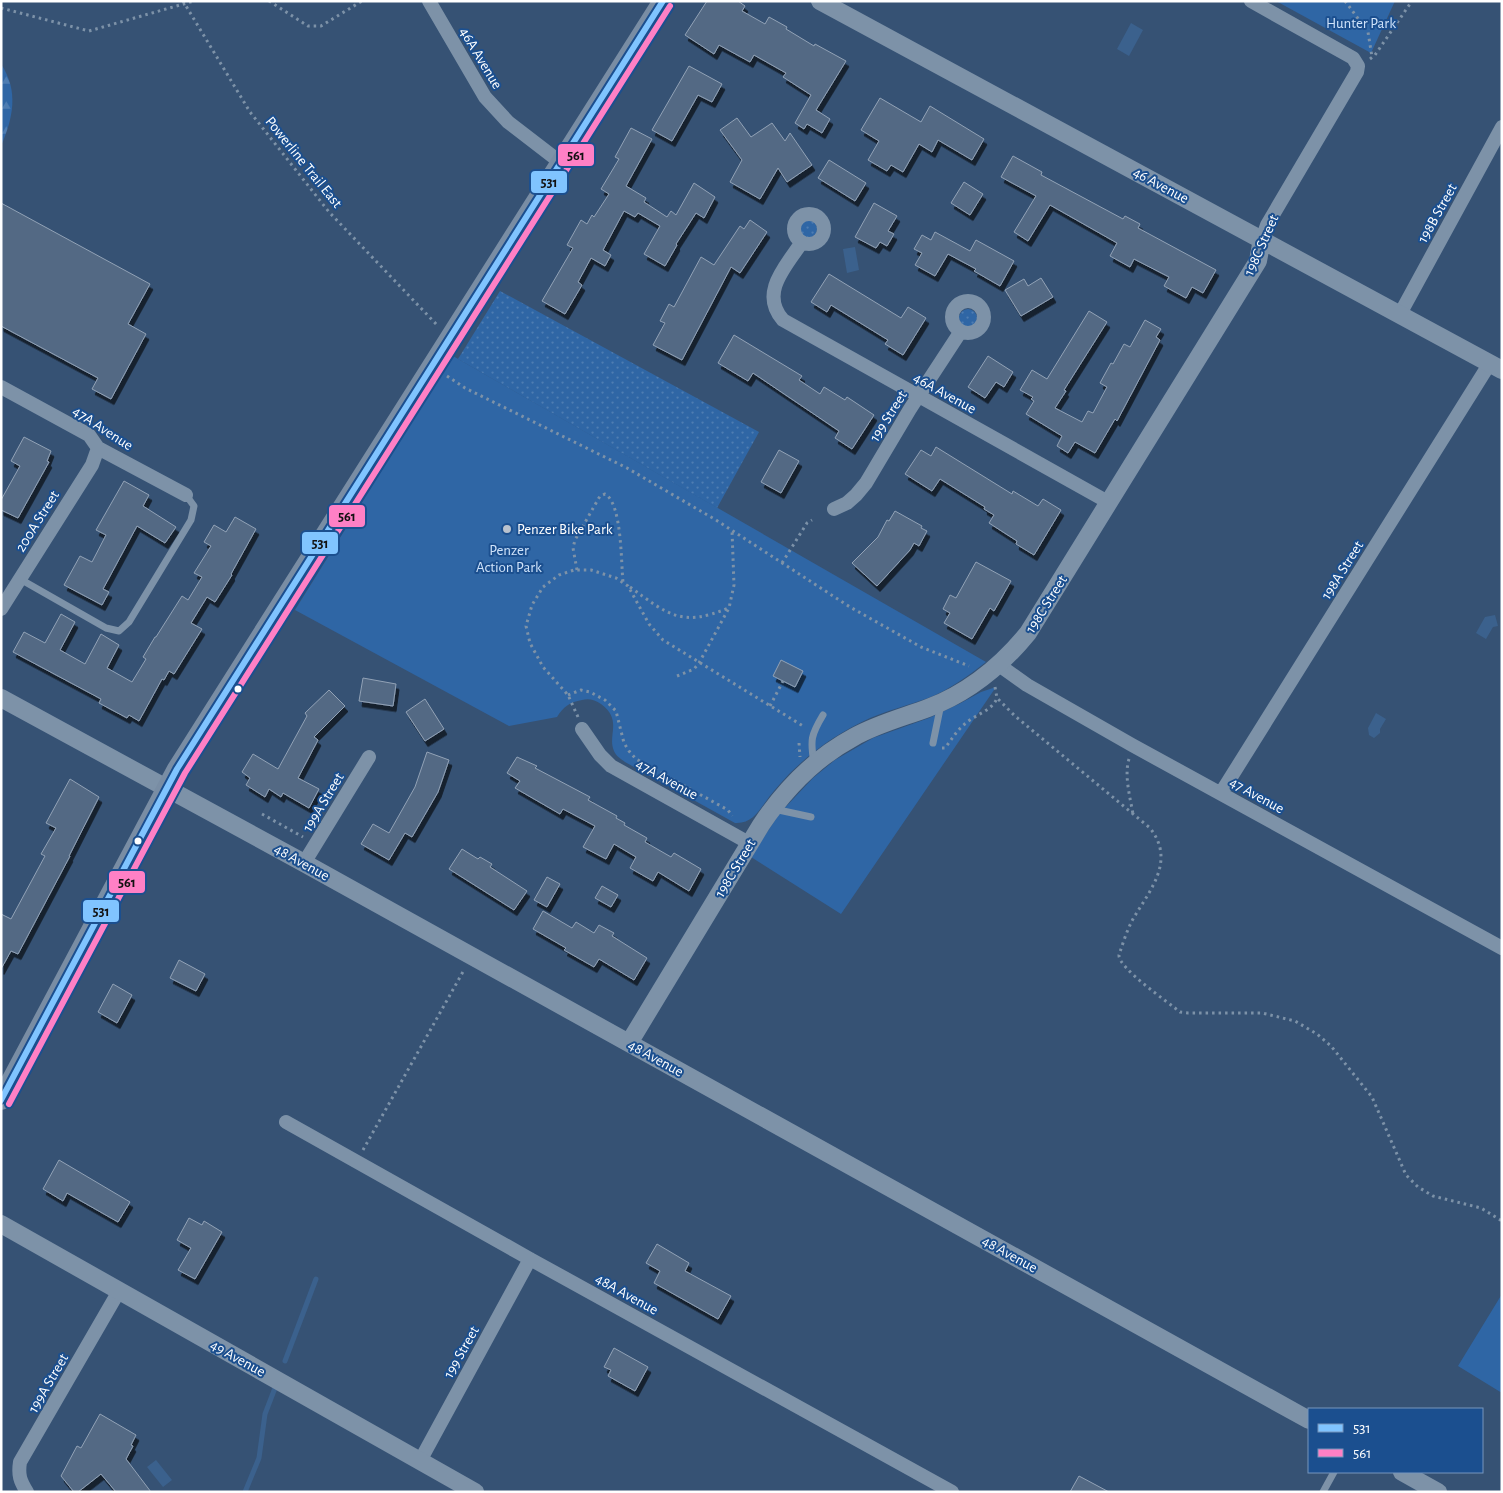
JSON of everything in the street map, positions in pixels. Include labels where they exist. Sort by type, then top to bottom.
[{"type":"main road","points":[[1,1100],[182,761],[663,1]]},
{"type":"street","name":"46A Avenue","points":[[429,1],[485,97],[508,122],[560,162]]},
{"type":"street","name":"46 Avenue","points":[[820,1],[1496,366]]},
{"type":"street","points":[[1251,1],[1353,58],[1366,61]]},
{"type":"street","name":"198C Street","points":[[629,1043],[749,843],[772,809],[802,775],[808,762],[854,736],[941,702],[984,677],[1019,645],[1033,626],[1258,261],[1267,225],[1357,72],[1366,61]]},
{"type":"street","name":"198B Street","points":[[1400,314],[1502,127]]},
{"type":"street","name":"46A Avenue","points":[[802,242],[776,282],[773,293],[773,304],[778,314],[790,325],[1108,502]]},
{"type":"street","name":"199 Street","points":[[834,509],[856,495],[866,483],[918,396],[961,331]]},
{"type":"street","name":"198A Street","points":[[1221,793],[1496,366]]},
{"type":"street","name":"47A Avenue","points":[[1,387],[89,435],[98,448],[186,496]]},
{"type":"street","name":"200A Street","points":[[1,609],[92,465],[98,448]]},
{"type":"street","name":"47 Avenue","points":[[999,665],[1027,685],[1502,948]]},
{"type":"street","name":"48 Avenue","points":[[1,698],[304,863],[1308,1419]]},
{"type":"street","name":"47A Avenue","points":[[582,729],[600,756],[611,766],[749,843]]},
{"type":"street","name":"199A Street","points":[[304,863],[369,757]]},
{"type":"street","name":"48A Avenue","points":[[286,1122],[952,1492]]},
{"type":"street","name":"49 Avenue","points":[[1,1224],[475,1492]]},
{"type":"street","name":"199 Street","points":[[420,1461],[530,1259]]},
{"type":"street","name":"199A Street","points":[[28,1492],[20,1482],[18,1472],[20,1462],[119,1291]]},
{"type":"street","points":[[1404,1473],[1438,1492]]},
{"type":"lane","points":[[20,579],[106,628],[119,631],[129,622],[191,520],[194,506],[186,496]]},
{"type":"lane","points":[[934,746],[941,702]]},
{"type":"lane","points":[[808,762],[813,732],[823,715]]},
{"type":"lane","points":[[772,809],[811,817]]},
{"type":"lane","points":[[1323,1492],[1333,1473]]},
{"type":"path","points":[[1,8],[89,31],[194,1]]},
{"type":"path","points":[[269,1],[308,26],[321,26],[362,1]]},
{"type":"path","points":[[1345,1],[1368,32],[1366,61]]},
{"type":"path","points":[[1366,61],[1376,55],[1412,1]]},
{"type":"path","name":"Powerline Trail East","points":[[184,3],[250,112],[329,212],[430,318]]},
{"type":"path","points":[[445,375],[465,388],[627,468],[732,530],[850,607],[921,647],[975,668]]},
{"type":"path","points":[[576,570],[575,540],[600,496],[605,494],[610,496],[614,504],[623,583]]},
{"type":"path","points":[[782,563],[807,523],[812,520]]},
{"type":"path","points":[[677,676],[694,669],[699,663],[729,608],[734,585],[732,530]]},
{"type":"path","points":[[570,702],[568,695],[542,667],[530,643],[526,626],[532,605],[543,587],[559,575],[576,570],[591,570],[616,578],[673,615],[686,618],[713,614],[729,608]]},
{"type":"path","points":[[628,586],[649,624],[663,640],[803,726],[801,732]]},
{"type":"path","points":[[770,706],[783,681]]},
{"type":"path","points":[[934,746],[945,748],[965,723],[995,704],[997,698],[995,686]]},
{"type":"path","points":[[568,695],[581,690],[590,692],[605,700],[616,711],[624,743],[636,758],[728,810],[732,815],[733,821]]},
{"type":"path","points":[[997,698],[1015,716],[1150,828],[1157,837],[1160,848],[1160,868],[1156,882],[1132,921],[1118,954],[1118,959],[1126,969],[1180,1012],[1262,1013],[1295,1021],[1317,1034],[1330,1046],[1372,1097],[1406,1175],[1418,1188],[1433,1196],[1481,1208],[1502,1221]]},
{"type":"path","points":[[800,739],[798,752],[808,762]]},
{"type":"path","points":[[1129,756],[1127,764],[1133,814]]},
{"type":"path","points":[[262,814],[303,837]]},
{"type":"path","points":[[362,1151],[467,965]]},
{"type":"green space","name":"Hunter Park","points":[[1276,1],[1395,1],[1371,53]]},
{"type":"green space","points":[[1,64],[10,84],[12,105],[9,125],[1,146]]},
{"type":"green space","points":[[808,220],[814,223],[817,229],[814,235],[808,238],[802,235],[799,229],[802,223]]},
{"type":"green space","points":[[500,291],[759,432],[717,508],[458,359]]},
{"type":"green space","points":[[968,309],[974,312],[977,318],[974,324],[968,327],[962,324],[959,318],[962,312]]},
{"type":"green space","name":"Penzer Action Park","points":[[453,356],[986,662],[943,691],[928,698],[884,712],[838,735],[807,757],[789,774],[751,818],[741,823],[735,823],[619,757],[612,745],[613,722],[611,716],[608,710],[596,701],[587,699],[578,701],[567,706],[557,717],[509,726],[295,610]]},
{"type":"green space","points":[[996,687],[841,914],[751,857],[779,814],[813,778],[835,760],[873,738],[929,718],[981,692]]},
{"type":"green space","points":[[1502,1294],[1502,1393],[1458,1366]]},
{"type":"shaded area","points":[[1131,23],[1143,30],[1129,56],[1117,49]]},
{"type":"shaded area","points":[[855,247],[859,270],[847,273],[843,249]]},
{"type":"shaded area","points":[[1495,615],[1498,626],[1493,627],[1486,639],[1476,633],[1485,617]]},
{"type":"shaded area","points":[[1376,713],[1386,719],[1380,729],[1380,733],[1374,738],[1369,735],[1368,728]]},
{"type":"shaded area","points":[[156,1460],[172,1480],[163,1487],[147,1467]]},
{"type":"building","points":[[707,1],[738,1],[745,6],[742,11],[765,24],[769,17],[814,46],[815,44],[846,61],[816,110],[830,119],[822,133],[807,124],[804,129],[795,123],[811,95],[783,77],[786,73],[754,55],[750,62],[719,45],[714,54],[685,35]]},
{"type":"building","points":[[689,66],[722,84],[712,102],[698,95],[672,141],[652,130]]},
{"type":"building","points":[[880,98],[921,122],[930,106],[984,139],[972,160],[938,140],[932,152],[919,144],[903,172],[891,165],[887,171],[868,160],[879,141],[861,130]]},
{"type":"building","points":[[737,118],[751,137],[772,123],[785,141],[790,133],[812,165],[787,182],[778,168],[760,199],[730,182],[742,160],[720,130]]},
{"type":"building","points":[[631,128],[652,139],[626,186],[646,198],[644,202],[667,217],[671,211],[676,215],[694,183],[715,197],[704,218],[696,213],[676,244],[665,266],[644,254],[660,226],[638,213],[635,217],[624,211],[603,250],[611,255],[605,266],[591,258],[578,282],[582,285],[565,314],[542,301],[573,248],[567,245],[581,220],[587,224],[592,215],[594,217],[609,194],[601,189],[619,159],[615,157]]},
{"type":"building","points":[[1013,156],[1042,172],[1041,175],[1123,219],[1125,216],[1140,224],[1138,228],[1216,270],[1203,293],[1192,287],[1186,298],[1164,286],[1169,277],[1134,259],[1130,267],[1110,256],[1117,243],[1050,205],[1028,241],[1014,232],[1036,196],[1001,177]]},
{"type":"building","points":[[829,160],[866,183],[855,201],[818,178]]},
{"type":"building","points":[[964,182],[983,194],[970,215],[951,203]]},
{"type":"building","points":[[1,203],[150,284],[128,324],[146,334],[111,399],[92,389],[98,378],[1,326]]},
{"type":"building","points":[[874,203],[897,216],[888,231],[894,234],[887,246],[880,242],[876,248],[855,237]]},
{"type":"building","points":[[750,220],[767,232],[740,273],[731,267],[682,360],[653,345],[665,323],[660,321],[669,304],[674,307],[701,257],[714,265],[740,226],[744,229]]},
{"type":"building","points":[[935,232],[970,251],[976,240],[1014,261],[1000,286],[974,271],[976,269],[948,254],[935,276],[915,265],[922,253],[914,249],[922,235],[931,240]]},
{"type":"building","points":[[829,274],[901,318],[908,307],[926,318],[903,355],[885,344],[888,340],[831,305],[827,312],[811,302]]},
{"type":"building","points":[[1041,278],[1053,297],[1021,316],[1005,290],[1024,279],[1028,286]]},
{"type":"building","points":[[1089,311],[1107,322],[1064,390],[1066,391],[1055,408],[1082,422],[1088,411],[1093,413],[1107,387],[1100,383],[1111,363],[1113,364],[1124,344],[1130,347],[1145,320],[1161,329],[1156,337],[1160,340],[1117,421],[1115,419],[1095,453],[1075,442],[1068,453],[1057,446],[1062,436],[1026,414],[1034,401],[1031,399],[1033,397],[1020,390],[1032,370],[1047,379]]},
{"type":"building","points":[[734,335],[802,376],[799,380],[820,394],[824,387],[845,400],[847,397],[874,415],[852,449],[835,438],[839,431],[753,373],[748,381],[718,363]]},
{"type":"building","points":[[988,356],[1013,372],[1004,387],[996,382],[985,398],[968,387]]},
{"type":"building","points":[[24,437],[51,451],[47,461],[49,462],[18,518],[1,510],[1,500],[20,466],[11,461]]},
{"type":"building","points":[[936,447],[1012,494],[1013,491],[1038,506],[1043,499],[1061,510],[1034,555],[1016,544],[1017,541],[989,523],[994,515],[984,509],[985,507],[940,479],[932,491],[905,474],[921,450],[931,456]]},
{"type":"building","points":[[779,450],[799,461],[781,493],[761,482]]},
{"type":"building","points":[[124,481],[149,495],[143,506],[176,527],[165,543],[137,526],[103,589],[109,592],[102,605],[64,585],[80,556],[92,562],[106,535],[96,530]]},
{"type":"building","points":[[895,511],[922,526],[921,528],[927,531],[919,546],[914,543],[910,550],[877,586],[852,563],[878,537],[887,520],[889,521]]},
{"type":"building","points":[[235,517],[256,529],[232,575],[215,602],[207,597],[191,623],[202,629],[174,674],[169,671],[164,680],[162,679],[139,721],[129,715],[127,718],[99,703],[101,699],[13,652],[24,632],[45,643],[61,614],[75,622],[60,650],[85,664],[101,634],[119,645],[107,668],[132,682],[146,659],[143,657],[182,596],[188,600],[202,577],[194,573],[211,546],[204,542],[214,525],[226,532]]},
{"type":"building","points":[[976,562],[1011,581],[994,611],[990,608],[972,639],[944,623],[950,613],[943,609],[950,595],[956,598]]},
{"type":"building","points":[[781,660],[803,671],[795,687],[773,676]]},
{"type":"building","points":[[363,678],[396,684],[393,706],[359,701]]},
{"type":"building","points":[[329,690],[345,706],[314,737],[318,740],[298,778],[319,789],[309,808],[283,793],[281,797],[269,789],[265,797],[246,785],[250,778],[242,772],[253,754],[278,769],[307,716],[305,713]]},
{"type":"building","points":[[425,699],[444,729],[425,741],[406,712]]},
{"type":"building","points":[[427,752],[449,760],[438,792],[412,837],[405,833],[389,860],[361,844],[373,824],[389,833],[415,787]]},
{"type":"building","points":[[517,757],[537,766],[535,768],[590,797],[588,800],[617,816],[616,818],[625,823],[624,825],[647,838],[645,842],[671,857],[674,853],[701,869],[689,891],[658,872],[653,881],[630,868],[636,857],[614,844],[606,859],[583,847],[595,826],[563,809],[560,814],[515,788],[520,781],[507,773]]},
{"type":"building","points":[[70,779],[99,797],[18,954],[11,951],[1,969],[1,914],[11,919],[45,856],[41,854],[56,828],[46,823]]},
{"type":"building","points":[[462,849],[478,859],[480,857],[492,864],[490,867],[527,891],[514,910],[449,869]]},
{"type":"building","points":[[547,877],[560,884],[547,907],[534,900]]},
{"type":"building","points":[[602,886],[618,895],[611,907],[595,898]]},
{"type":"building","points":[[543,911],[572,928],[576,922],[594,933],[599,925],[614,933],[612,936],[647,958],[634,980],[599,959],[594,967],[533,929]]},
{"type":"building","points":[[179,960],[205,974],[196,991],[170,978]]},
{"type":"building","points":[[113,984],[132,995],[117,1023],[98,1012]]},
{"type":"building","points":[[59,1160],[130,1202],[118,1222],[67,1193],[63,1201],[43,1189]]},
{"type":"building","points":[[189,1218],[202,1225],[204,1221],[222,1232],[195,1279],[178,1270],[191,1248],[177,1240]]},
{"type":"building","points":[[657,1244],[689,1263],[685,1271],[731,1296],[718,1319],[654,1283],[660,1271],[646,1263]]},
{"type":"building","points":[[614,1348],[648,1367],[635,1391],[608,1376],[611,1370],[604,1367]]},
{"type":"building","points":[[100,1414],[136,1435],[126,1459],[151,1492],[116,1492],[101,1474],[78,1492],[74,1492],[61,1476],[77,1446],[81,1448]]},
{"type":"building","points":[[1079,1476],[1109,1492],[1070,1492]]},
{"type":"waterway","points":[[285,1361],[316,1279]]},
{"type":"waterway","points":[[245,1492],[259,1458],[265,1414],[275,1388]]},
{"type":"transit line","name":"531","points":[[1,1100],[177,769],[663,1]]},
{"type":"transit line","name":"561","points":[[9,1104],[185,773],[670,6]]},
{"type":"place","name":"Penzer Bike Park","points":[[507,529]]}]
